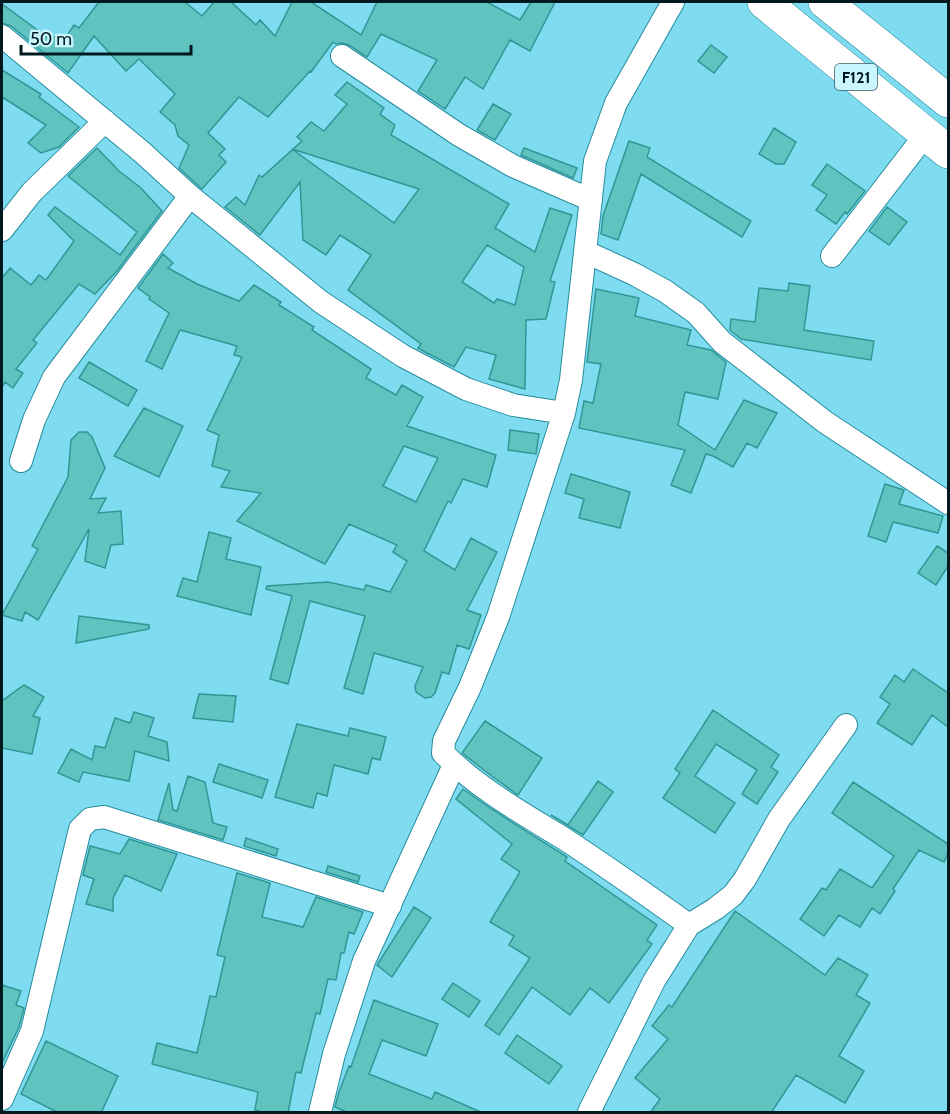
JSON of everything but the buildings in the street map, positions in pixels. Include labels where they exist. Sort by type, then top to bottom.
[{"type":"main road","name":"F121","points":[[764,2],[937,143]]},
{"type":"main road","name":"F121","points":[[825,2],[948,101]]},
{"type":"street","points":[[673,2],[616,103],[595,161],[571,380],[564,413],[498,617],[470,687],[444,741],[442,753],[454,765],[688,925]]},
{"type":"street","points":[[2,36],[190,196],[321,302],[403,356],[466,389],[513,405],[564,413]]},
{"type":"street","points":[[342,56],[459,135],[495,156],[591,200]]},
{"type":"street","points":[[2,230],[32,192],[105,122]]},
{"type":"street","points":[[832,256],[937,143]]},
{"type":"street","points":[[21,461],[34,420],[54,377],[190,196]]},
{"type":"street","points":[[586,252],[634,274],[696,313],[722,342],[825,422],[948,502]]},
{"type":"street","points":[[589,1113],[654,981],[688,925],[734,895],[746,879],[779,819],[846,724]]},
{"type":"street","points":[[320,1113],[334,1054],[364,961],[454,765]]},
{"type":"street","points":[[2,1099],[32,1031],[80,829],[90,819],[104,817],[390,906]]}]
